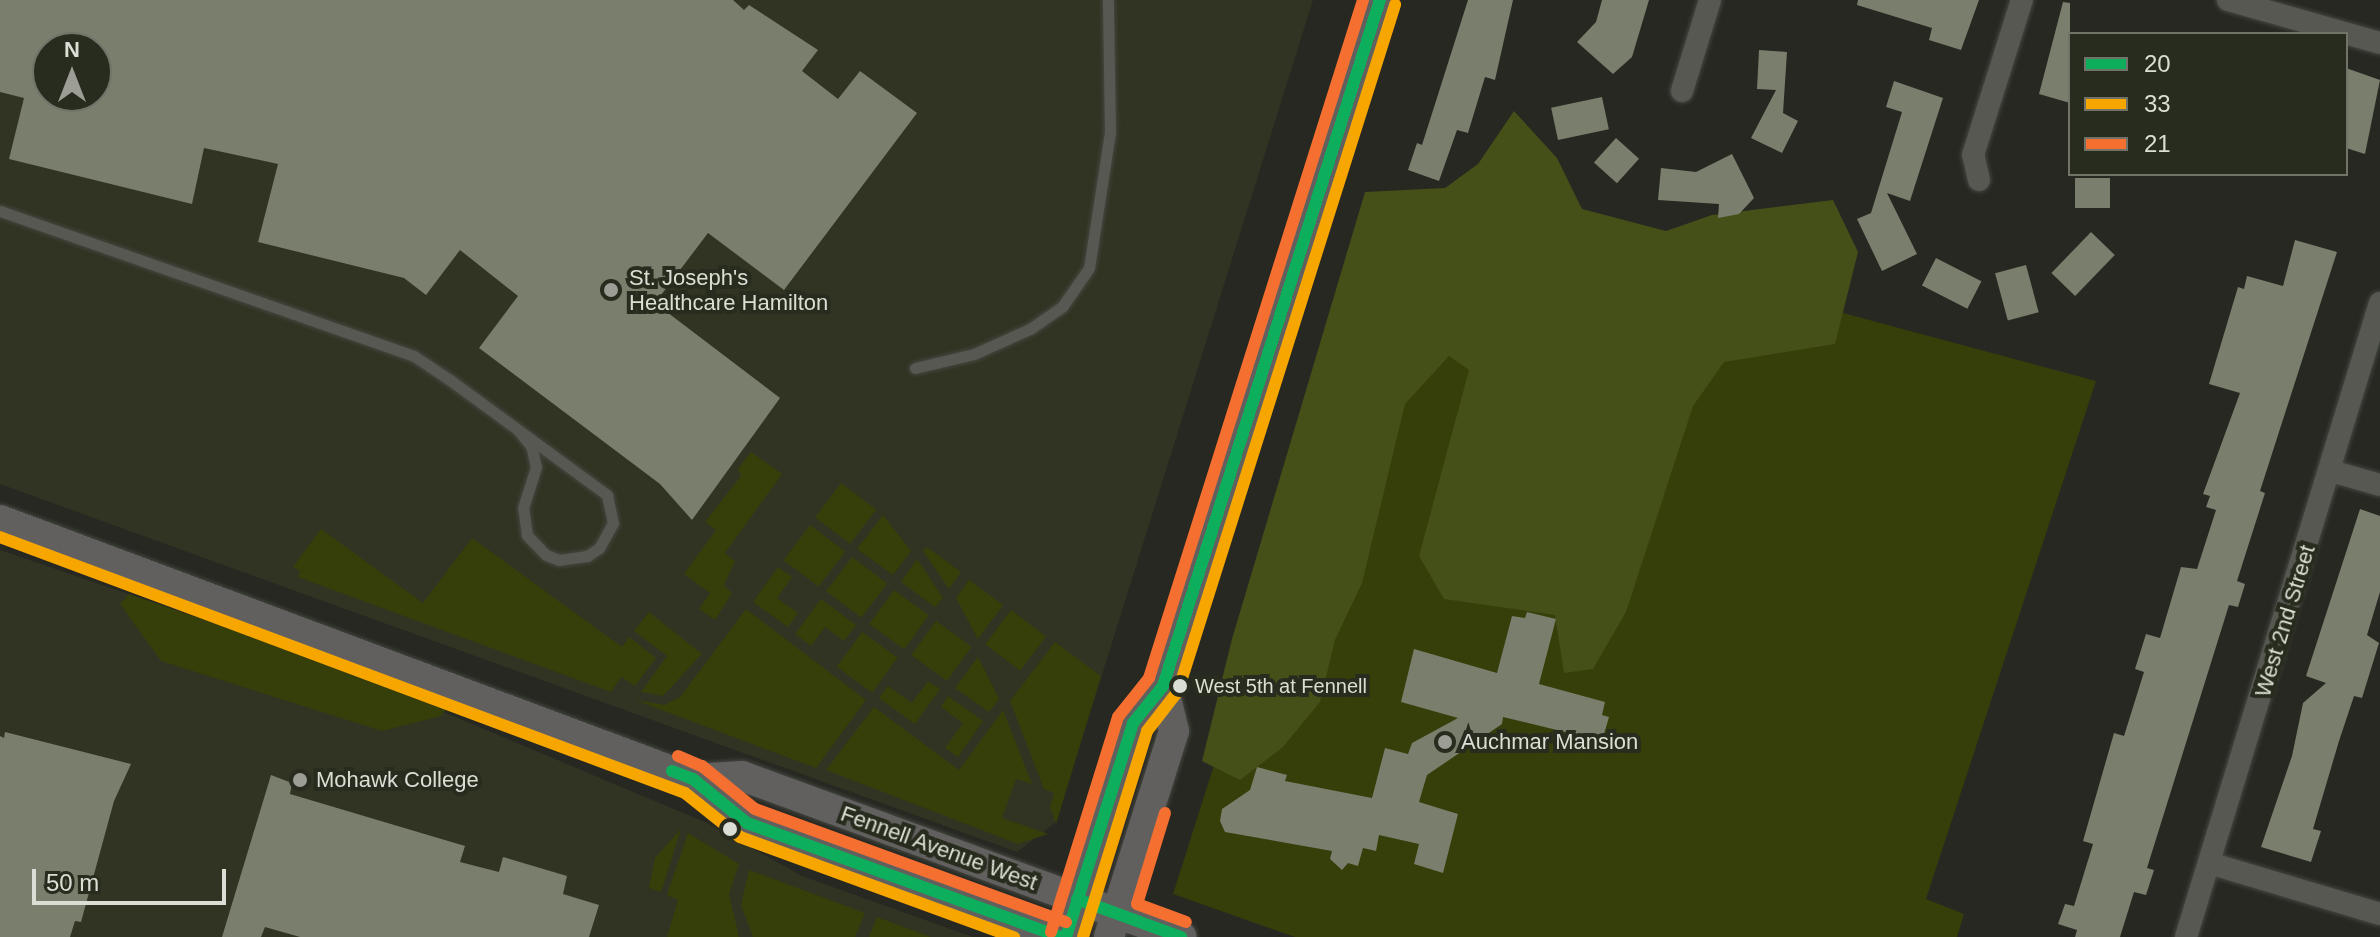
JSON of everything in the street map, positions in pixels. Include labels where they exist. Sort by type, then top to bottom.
[{"type":"main road","points":[[1064,937],[1133,723],[1163,686],[1380,0]]},
{"type":"main road","name":"Fennell Avenue West","points":[[0,520],[693,779],[747,823],[1064,937]]},
{"type":"main road","points":[[1113,925],[1174,731],[1163,686]]},
{"type":"main road","name":"Fennell Avenue West","points":[[693,779],[742,776],[1077,899],[1113,925],[1181,937]]},
{"type":"street","points":[[1682,91],[1710,0]]},
{"type":"street","points":[[1979,180],[1973,155],[2022,0]]},
{"type":"street","points":[[2228,0],[2341,32]]},
{"type":"street","points":[[2348,34],[2380,43]]},
{"type":"street","name":"West 2nd Street","points":[[2186,937],[2380,303]]},
{"type":"street","points":[[2331,471],[2380,485]]},
{"type":"street","points":[[2209,863],[2380,914]]},
{"type":"lane","points":[[915,368],[974,354],[1030,329],[1062,307],[1089,268],[1110,133],[1108,0]]},
{"type":"lane","points":[[0,211],[414,356],[518,430],[607,495],[613,523],[599,548],[587,556],[559,560],[546,555],[527,535],[523,508],[536,467],[531,446],[518,430]]},
{"type":"shaded area","name":"St. Joseph's Healthcare Hamilton","points":[[0,0],[1313,0],[1056,822],[1017,852],[0,484]]},
{"type":"shaded area","name":"Mohawk College","points":[[0,550],[313,657],[707,823],[802,876],[973,937],[0,937]]},
{"type":"green space","points":[[1514,111],[1557,158],[1582,209],[1666,231],[1712,215],[1833,200],[1858,252],[1835,344],[1724,362],[1693,406],[1626,612],[1593,669],[1564,673],[1555,615],[1444,599],[1419,556],[1469,370],[1449,356],[1405,404],[1362,583],[1335,640],[1320,702],[1283,747],[1240,780],[1202,761],[1232,639],[1365,192],[1445,188],[1478,164]]},
{"type":"green space","points":[[1396,193],[2096,381],[1926,899],[1964,914],[1957,937],[1295,937],[1173,894]]},
{"type":"green space","points":[[751,452],[782,474],[725,553],[735,561],[724,585],[732,593],[715,620],[699,609],[710,593],[684,574],[716,530],[705,522],[741,476],[738,469]]},
{"type":"green space","points":[[841,483],[876,509],[850,544],[815,517]]},
{"type":"green space","points":[[883,515],[911,551],[893,575],[857,549]]},
{"type":"green space","points":[[810,525],[845,551],[819,587],[784,560]]},
{"type":"green space","points":[[321,529],[423,603],[472,538],[622,647],[629,637],[656,658],[635,686],[621,677],[611,692],[298,577],[300,571],[293,567]]},
{"type":"green space","points":[[927,547],[961,572],[949,589],[923,551]]},
{"type":"green space","points":[[852,557],[887,583],[861,618],[826,591]]},
{"type":"green space","points":[[917,559],[943,598],[935,607],[901,582]]},
{"type":"green space","points":[[778,567],[792,577],[777,598],[798,613],[788,627],[753,602]]},
{"type":"green space","points":[[969,580],[1003,605],[978,639],[956,598]]},
{"type":"green space","points":[[894,590],[929,615],[904,649],[869,624]]},
{"type":"green space","points":[[129,594],[445,703],[447,709],[441,716],[382,731],[161,661],[120,604]]},
{"type":"green space","points":[[821,599],[856,625],[844,641],[825,627],[811,646],[795,634]]},
{"type":"green space","points":[[746,609],[866,700],[816,768],[635,700],[664,705],[680,697]]},
{"type":"green space","points":[[1011,610],[1046,636],[1020,671],[985,644]]},
{"type":"green space","points":[[649,612],[702,654],[663,696],[641,692],[667,656],[634,631]]},
{"type":"green space","points":[[936,621],[972,647],[947,681],[911,655]]},
{"type":"green space","points":[[862,632],[898,658],[872,693],[837,667]]},
{"type":"green space","points":[[1055,642],[1101,676],[1056,824],[1050,807],[1054,793],[1044,789],[1010,701]]},
{"type":"green space","points":[[978,657],[999,699],[989,712],[955,688]]},
{"type":"green space","points":[[928,681],[940,689],[915,724],[879,698],[888,686],[912,703]]},
{"type":"green space","points":[[948,696],[983,721],[958,757],[945,748],[963,723],[941,707]]},
{"type":"green space","points":[[874,707],[959,770],[1003,710],[1032,784],[1016,779],[1002,818],[1048,834],[1018,844],[826,770]]},
{"type":"green space","points":[[681,829],[661,892],[649,888],[655,858]]},
{"type":"green space","points":[[688,833],[739,864],[729,894],[739,937],[667,937],[678,900],[667,895]]},
{"type":"green space","points":[[749,870],[865,913],[855,937],[753,937],[741,905]]},
{"type":"green space","points":[[877,917],[931,937],[869,937]]},
{"type":"building","points":[[0,0],[733,0],[744,10],[749,5],[818,50],[802,71],[838,99],[860,71],[917,113],[784,290],[708,233],[655,303],[780,398],[692,520],[660,484],[479,348],[518,296],[460,250],[426,295],[404,278],[258,242],[278,164],[204,148],[192,204],[9,159],[24,98],[0,92]]},
{"type":"building","points":[[1468,0],[1513,0],[1495,80],[1485,77],[1468,133],[1457,130],[1439,181],[1408,170],[1417,143],[1422,145]]},
{"type":"building","points":[[1602,0],[1649,0],[1632,57],[1613,74],[1577,42],[1596,22]]},
{"type":"building","points":[[1858,0],[1979,0],[1961,50],[1929,40],[1932,28],[1857,5]]},
{"type":"building","points":[[2063,2],[2070,3],[2068,102],[2039,94]]},
{"type":"building","points":[[1759,50],[1787,52],[1783,113],[1798,121],[1782,153],[1751,138],[1776,90],[1757,89]]},
{"type":"building","points":[[2348,69],[2380,80],[2365,154],[2348,149]]},
{"type":"building","points":[[1894,81],[1943,98],[1910,201],[1887,193],[1917,254],[1882,271],[1857,219],[1871,213],[1902,112],[1886,107]]},
{"type":"building","points":[[1602,97],[1609,129],[1558,140],[1551,108]]},
{"type":"building","points":[[1616,138],[1639,159],[1617,183],[1594,163]]},
{"type":"building","points":[[1732,154],[1754,198],[1739,214],[1718,218],[1719,204],[1658,200],[1661,168],[1696,172]]},
{"type":"building","points":[[2075,178],[2110,178],[2110,208],[2075,208]]},
{"type":"building","points":[[2091,232],[2115,255],[2075,296],[2051,273]]},
{"type":"building","points":[[2295,240],[2337,252],[2260,491],[2265,493],[2237,581],[2245,584],[2238,607],[2229,605],[2147,868],[2154,870],[2146,895],[2134,892],[2120,937],[2075,937],[2077,930],[2058,924],[2065,904],[2074,906],[2093,844],[2083,841],[2114,733],[2124,736],[2144,672],[2135,669],[2146,634],[2160,638],[2181,567],[2197,569],[2216,510],[2206,507],[2210,496],[2203,494],[2240,393],[2209,384],[2238,287],[2244,289],[2247,276],[2283,286]]},
{"type":"building","points":[[1936,258],[1981,281],[1967,309],[1922,286]]},
{"type":"building","points":[[2026,265],[2039,312],[2008,321],[1995,273]]},
{"type":"building","points":[[2360,509],[2380,516],[2380,592],[2367,635],[2379,643],[2362,698],[2354,696],[2339,741],[2313,829],[2321,831],[2311,862],[2261,847],[2292,756],[2303,703],[2326,683],[2306,676]]},
{"type":"building","name":"Auchmar Mansion","points":[[1527,612],[1556,619],[1539,684],[1605,702],[1602,715],[1609,717],[1602,741],[1503,717],[1502,724],[1427,775],[1419,802],[1458,814],[1443,873],[1414,864],[1419,844],[1379,835],[1376,851],[1363,848],[1358,866],[1348,863],[1342,870],[1330,859],[1332,851],[1225,832],[1220,821],[1222,809],[1250,790],[1257,767],[1287,775],[1285,781],[1372,798],[1385,748],[1408,754],[1412,743],[1458,718],[1401,702],[1414,649],[1497,673],[1512,616],[1525,618]]},
{"type":"building","points":[[5,732],[131,764],[114,801],[81,922],[75,921],[70,937],[0,937],[0,736],[4,738]]},
{"type":"building","points":[[271,775],[292,783],[290,794],[465,846],[460,862],[499,872],[503,857],[567,876],[563,894],[599,905],[589,937],[300,937],[265,927],[261,937],[222,937]]},
{"type":"transit line","name":"21","points":[[1051,932],[1118,717],[1149,678],[1363,0]]},
{"type":"transit line","name":"20","points":[[1066,937],[1133,723],[1163,686],[1380,0]]},
{"type":"transit line","name":"33","points":[[1083,937],[1147,731],[1178,691],[1395,5]]},
{"type":"transit line","name":"33","points":[[0,537],[685,793],[740,837],[1014,937]]},
{"type":"transit line","name":"21","points":[[678,756],[702,766],[755,809],[1066,922]]},
{"type":"transit line","name":"20","points":[[672,771],[693,779],[747,823],[1061,937]]},
{"type":"transit line","name":"21","points":[[1165,813],[1137,904],[1186,922]]},
{"type":"transit line","name":"20","points":[[1077,899],[1181,937]]},
{"type":"place","name":"St. Joseph's Healthcare Hamilton","points":[[611,290]]},
{"type":"place","name":"West 5th at Fennell","points":[[1180,686]]},
{"type":"place","name":"Auchmar Mansion","points":[[1445,742]]},
{"type":"place","name":"Mohawk College","points":[[300,780]]}]
